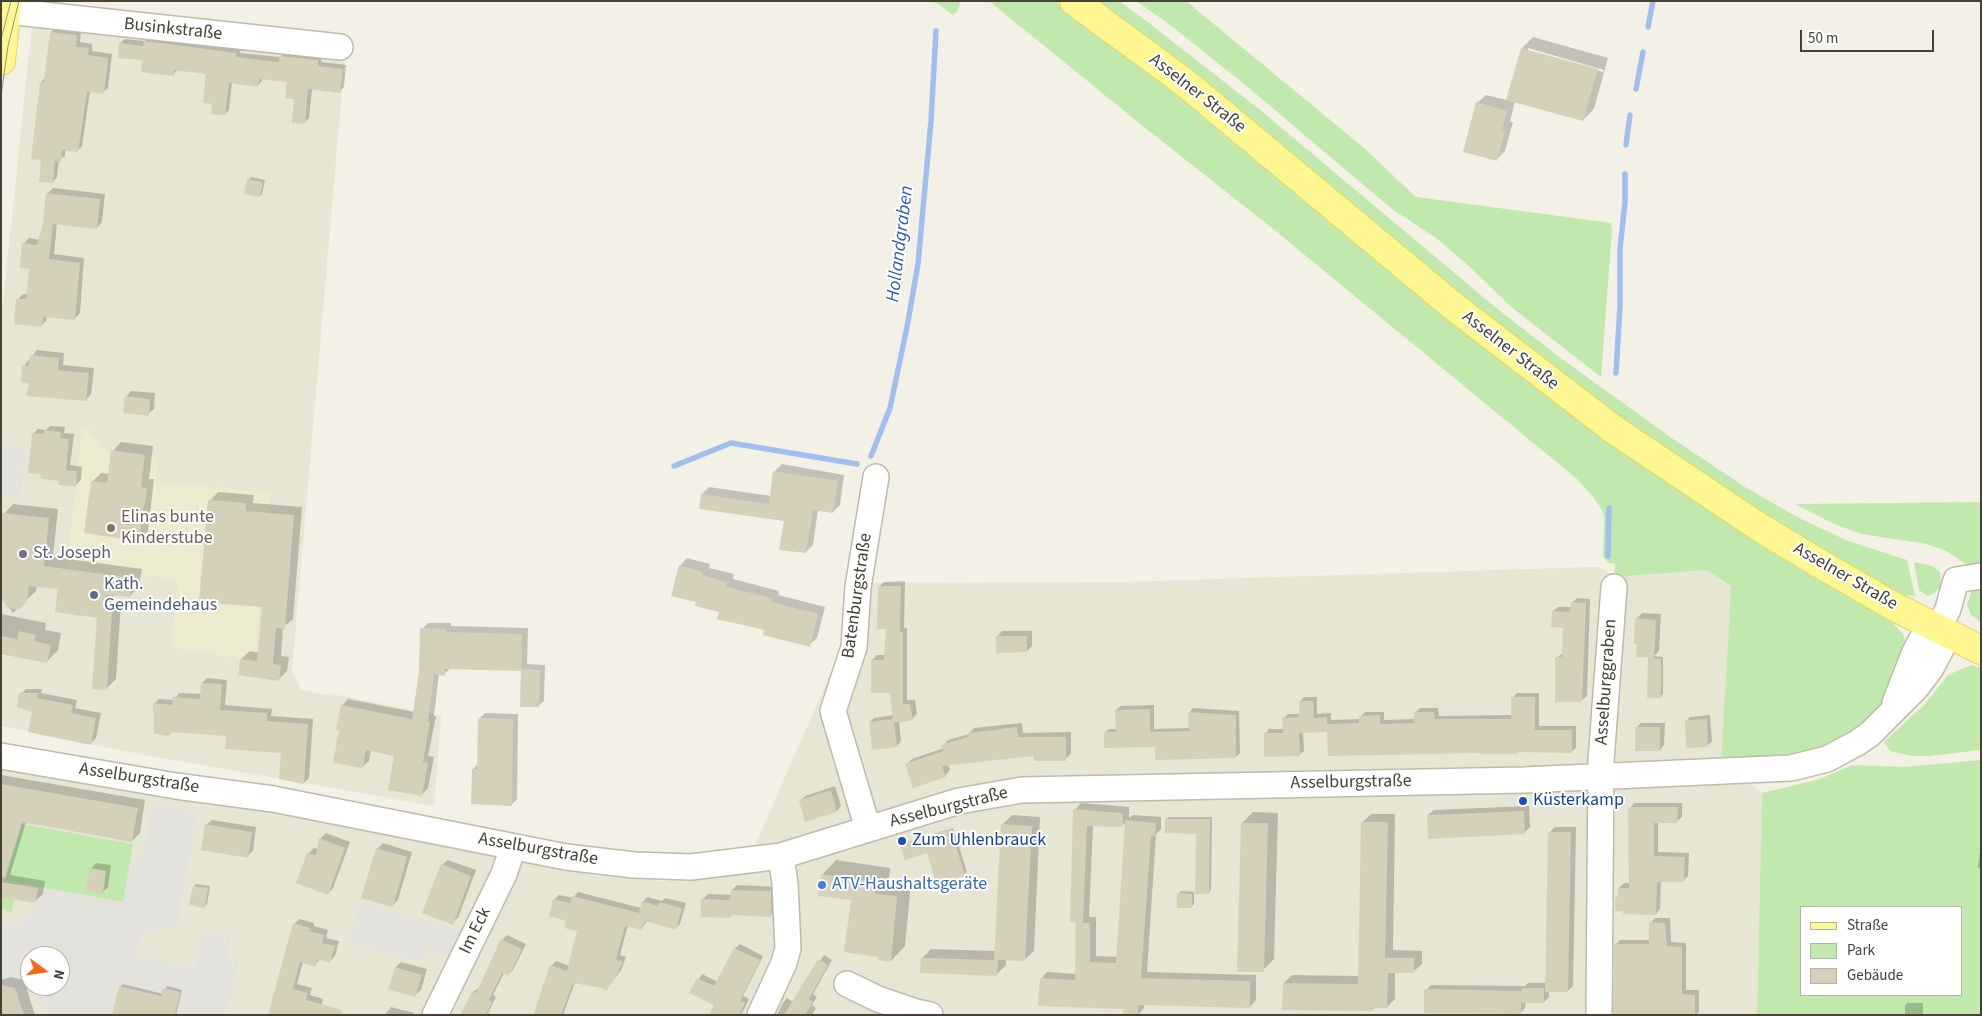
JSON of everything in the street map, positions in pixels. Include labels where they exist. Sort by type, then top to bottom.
[{"type":"main road","name":"Asselner Straße","points":[[1074,1],[1192,89],[1453,306],[1613,429],[1776,537],[1859,587],[1981,650]]},
{"type":"main road","points":[[1,61],[7,6]]},
{"type":"street","name":"Businkstraße","points":[[7,6],[340,47]]},
{"type":"street","name":"Batenburgstraße","points":[[868,828],[833,711],[854,647],[858,587],[876,477]]},
{"type":"street","name":"Asselburgstraße","points":[[1,756],[176,786],[273,799],[513,847],[595,861],[692,867],[781,856],[959,801],[1022,790],[1601,777],[1791,768],[1827,759],[1870,734],[1892,710],[1914,654],[1939,629],[1948,609],[1956,580],[1981,576]]},
{"type":"street","name":"Asselburggraben","points":[[1601,777],[1614,587]]},
{"type":"street","points":[[1599,1015],[1601,777]]},
{"type":"street","name":"Im Eck","points":[[435,1015],[504,874],[513,847]]},
{"type":"street","points":[[760,1015],[784,964],[788,948],[785,883],[781,856]]},
{"type":"street","points":[[848,984],[878,999],[930,1015]]},
{"type":"shaded area","points":[[32,25],[345,55],[292,670],[301,690],[327,695],[328,693],[441,716],[434,806],[144,755],[1,726],[1,322]]},
{"type":"shaded area","points":[[84,427],[101,441],[102,449],[159,457],[156,481],[270,493],[255,661],[171,647],[178,580],[145,576],[144,579],[66,569],[82,428]]},
{"type":"shaded area","points":[[1,446],[25,449],[20,497],[1,495]]},
{"type":"shaded area","points":[[1591,567],[1599,567],[1614,577],[1707,570],[1731,588],[1721,762],[1762,793],[1757,1015],[1,1015],[1,760],[584,866],[584,874],[659,881],[743,873],[870,583],[1124,582]]},
{"type":"shaded area","points":[[152,804],[197,813],[176,929],[160,926],[139,938],[137,954],[195,969],[204,932],[230,938],[226,959],[238,962],[226,1015],[175,1015],[178,1000],[182,1001],[183,993],[164,988],[161,996],[119,986],[112,1015],[45,1015],[38,996],[70,996],[70,946],[20,946],[20,988],[1,983],[1,921],[15,926],[30,918],[39,888],[123,903],[131,857],[143,859]]},
{"type":"shaded area","points":[[360,902],[458,930],[451,956],[427,949],[422,962],[348,941]]},
{"type":"green space","points":[[924,1],[961,1],[957,12],[953,15],[937,3]]},
{"type":"green space","points":[[989,1],[1056,1],[1134,56],[1756,538],[1806,572],[1892,622],[1903,634],[1905,649],[1888,698],[1853,733],[1804,756],[1721,762],[1730,586],[1707,570],[1614,577],[1615,564],[1609,563],[1603,557],[1604,518],[1602,510],[1577,479],[1272,228]]},
{"type":"green space","points":[[1092,1],[1119,1],[1145,20],[1259,109],[1495,307],[1562,359],[1673,439],[1745,487],[1797,517],[1848,541],[1907,560],[1915,596],[1903,595],[1787,531],[1639,436]]},
{"type":"green space","points":[[1136,1],[1186,1],[1364,148],[1416,197],[1611,223],[1601,377],[1510,306],[1468,265],[1436,238],[1392,209],[1250,89],[1169,24]]},
{"type":"green space","points":[[1981,502],[1981,569],[1972,568],[1946,551],[1927,544],[1862,534],[1834,524],[1795,504]]},
{"type":"green space","points":[[1914,562],[1932,566],[1940,572],[1941,587],[1934,593],[1928,596],[1919,590]]},
{"type":"green space","points":[[1981,580],[1981,622],[1971,615],[1967,605],[1973,587]]},
{"type":"green space","points":[[1971,665],[1981,668],[1981,750],[1930,756],[1911,756],[1890,751],[1884,742],[1924,705],[1948,675]]},
{"type":"green space","points":[[1981,760],[1981,1015],[1757,1015],[1762,793],[1820,779],[1852,765],[1904,767]]},
{"type":"green space","points":[[22,824],[133,844],[123,902],[17,883],[12,912],[1,909],[1,893]]},
{"type":"building","points":[[50,32],[77,35],[76,47],[89,48],[88,55],[108,58],[104,94],[87,92],[78,152],[62,150],[61,162],[55,161],[53,183],[39,182],[41,160],[31,159],[40,82],[44,82]]},
{"type":"building","points":[[144,41],[237,53],[236,57],[279,62],[279,56],[318,60],[318,66],[343,69],[340,93],[308,89],[305,124],[292,123],[294,99],[285,98],[287,82],[259,79],[258,87],[229,83],[225,115],[211,114],[212,104],[203,103],[206,74],[174,70],[174,76],[141,72],[142,60],[118,58],[119,43],[143,46]]},
{"type":"building","points":[[1521,48],[1598,69],[1583,121],[1506,100]]},
{"type":"building","points":[[1476,102],[1507,111],[1502,130],[1505,131],[1497,161],[1463,152]]},
{"type":"building","points":[[247,179],[263,182],[260,197],[244,194]]},
{"type":"building","points":[[46,193],[100,199],[97,229],[53,224],[49,259],[80,263],[75,320],[43,317],[42,327],[14,324],[16,299],[26,299],[29,269],[20,268],[22,243],[37,245],[43,223]]},
{"type":"building","points":[[30,355],[59,358],[58,370],[89,373],[86,401],[26,396],[29,383],[21,382],[22,365],[28,366]]},
{"type":"building","points":[[125,396],[150,399],[149,416],[123,413]]},
{"type":"building","points":[[44,430],[61,432],[60,438],[69,439],[66,470],[77,471],[76,487],[58,485],[59,481],[41,479],[40,474],[28,473],[32,433],[44,434]]},
{"type":"building","points":[[111,450],[145,455],[141,487],[147,488],[139,541],[84,533],[91,481],[107,483]]},
{"type":"building","points":[[773,471],[838,481],[833,513],[813,510],[806,553],[779,550],[784,521],[699,509],[701,494],[769,504]]},
{"type":"building","points":[[208,500],[246,503],[246,511],[294,515],[285,629],[276,628],[273,664],[281,665],[279,681],[238,675],[240,659],[257,661],[262,607],[199,602]]},
{"type":"building","points":[[2,513],[49,518],[44,566],[133,578],[130,597],[106,595],[104,610],[112,611],[107,690],[92,689],[97,618],[55,612],[58,589],[29,586],[27,602],[18,610],[8,608],[1,598]]},
{"type":"building","points":[[679,565],[703,572],[702,575],[727,582],[726,587],[772,598],[771,602],[818,614],[810,647],[763,635],[764,630],[717,619],[719,612],[695,606],[696,602],[671,596]]},
{"type":"building","points":[[878,586],[901,586],[900,632],[903,632],[903,704],[910,704],[913,720],[894,723],[897,747],[872,750],[869,722],[893,719],[890,693],[871,693],[871,660],[884,660],[886,629],[877,629]]},
{"type":"building","points":[[1571,602],[1586,603],[1582,702],[1555,702],[1555,657],[1562,657],[1563,628],[1551,627],[1552,611],[1570,612]]},
{"type":"building","points":[[1635,618],[1656,620],[1654,658],[1636,657],[1637,644],[1634,644]]},
{"type":"building","points":[[420,628],[446,629],[446,632],[522,634],[521,671],[445,669],[445,676],[434,674],[428,722],[430,722],[423,762],[428,763],[422,796],[388,790],[394,756],[366,750],[363,768],[333,763],[339,730],[336,730],[341,705],[412,719],[419,672]]},
{"type":"building","points":[[19,631],[36,635],[34,641],[51,645],[47,663],[1,654],[1,636],[17,639]]},
{"type":"building","points":[[996,636],[1027,636],[1027,652],[996,653]]},
{"type":"building","points":[[1648,658],[1661,659],[1661,698],[1647,698]]},
{"type":"building","points":[[521,669],[540,670],[539,707],[520,707]]},
{"type":"building","points":[[201,683],[222,684],[220,710],[267,713],[267,721],[308,724],[304,784],[279,779],[281,753],[225,749],[226,736],[171,732],[170,736],[154,734],[153,703],[172,705],[173,697],[200,699]]},
{"type":"building","points":[[19,693],[38,693],[37,698],[73,705],[71,713],[96,718],[91,745],[28,732],[32,712],[17,707]]},
{"type":"building","points":[[1511,697],[1535,697],[1535,730],[1572,730],[1572,753],[1517,752],[1517,754],[1328,756],[1327,732],[1299,733],[1300,756],[1264,757],[1264,733],[1283,733],[1282,718],[1299,717],[1299,701],[1313,701],[1314,718],[1327,717],[1327,724],[1359,723],[1359,716],[1380,715],[1380,724],[1414,723],[1414,712],[1434,712],[1435,719],[1511,719]]},
{"type":"building","points":[[1150,709],[1150,732],[1189,731],[1188,712],[1236,715],[1236,758],[1155,760],[1155,747],[1104,748],[1104,732],[1116,732],[1115,710]]},
{"type":"building","points":[[478,718],[513,719],[512,806],[471,804],[472,769],[477,769]]},
{"type":"building","points":[[1707,719],[1708,747],[1686,748],[1685,720]]},
{"type":"building","points":[[1017,727],[1018,737],[1066,737],[1066,761],[1034,761],[1034,756],[942,766],[946,777],[913,788],[905,764],[943,751],[941,745],[968,737],[968,733]]},
{"type":"building","points":[[1635,727],[1660,727],[1660,751],[1635,751]]},
{"type":"building","points":[[1,784],[138,808],[132,842],[22,822],[5,878],[1,877]]},
{"type":"building","points":[[831,790],[837,812],[805,822],[799,800]]},
{"type":"building","points":[[1628,807],[1678,807],[1677,823],[1654,823],[1654,856],[1685,857],[1684,882],[1657,882],[1656,915],[1623,914],[1623,911],[1615,911],[1615,897],[1618,897],[1618,888],[1629,888]]},
{"type":"building","points":[[1073,809],[1123,813],[1123,827],[1087,826],[1083,923],[1090,923],[1090,962],[1116,963],[1125,820],[1156,823],[1155,837],[1151,836],[1141,978],[1250,981],[1250,1008],[1138,1005],[1138,1015],[1123,1015],[1123,1009],[1038,1006],[1040,978],[1075,980],[1076,923],[1070,922]]},
{"type":"building","points":[[1524,811],[1525,834],[1428,839],[1427,815]]},
{"type":"building","points":[[1165,819],[1210,819],[1209,894],[1195,894],[1196,834],[1165,833]]},
{"type":"building","points":[[1361,822],[1388,822],[1385,958],[1414,958],[1414,973],[1388,973],[1387,1008],[1372,1008],[1372,1011],[1282,1010],[1283,983],[1358,984]]},
{"type":"building","points":[[1241,823],[1268,823],[1264,972],[1237,972]]},
{"type":"building","points":[[205,824],[252,832],[248,858],[201,850]]},
{"type":"building","points":[[1001,824],[1032,826],[1025,961],[998,960],[997,976],[920,973],[921,958],[994,960]]},
{"type":"building","points":[[951,829],[965,876],[936,884],[927,853],[905,860],[900,845]]},
{"type":"building","points":[[1548,832],[1571,832],[1568,992],[1545,992]]},
{"type":"building","points":[[319,838],[345,848],[328,895],[296,883],[307,853],[316,855]]},
{"type":"building","points":[[376,848],[407,857],[393,907],[361,898]]},
{"type":"building","points":[[441,864],[471,876],[453,925],[422,913]]},
{"type":"building","points":[[90,868],[106,871],[103,894],[86,891]]},
{"type":"building","points":[[821,874],[876,882],[875,894],[897,896],[891,962],[878,960],[878,957],[844,952],[851,900],[818,896]]},
{"type":"building","points":[[1,882],[38,888],[35,903],[1,897]]},
{"type":"building","points":[[193,886],[208,888],[205,908],[189,905]]},
{"type":"building","points":[[731,890],[771,891],[771,917],[731,915],[730,918],[701,917],[701,899],[730,900]]},
{"type":"building","points":[[1177,893],[1192,894],[1192,908],[1177,908]]},
{"type":"building","points":[[572,896],[639,913],[642,901],[658,906],[660,902],[682,908],[676,930],[645,921],[642,930],[625,926],[616,960],[623,961],[606,991],[602,988],[573,983],[561,1015],[533,1015],[550,965],[567,971],[577,931],[564,928],[566,921],[549,916],[553,899],[570,903]]},
{"type":"building","points":[[1649,922],[1665,923],[1667,946],[1682,947],[1682,994],[1695,995],[1695,1015],[1613,1015],[1614,944],[1649,944]]},
{"type":"building","points":[[293,923],[310,928],[309,931],[324,935],[322,943],[335,946],[330,963],[317,959],[315,967],[300,962],[293,989],[308,993],[306,1000],[342,1010],[341,1015],[268,1015]]},
{"type":"building","points":[[501,939],[522,949],[509,976],[502,973],[489,1000],[492,1002],[486,1015],[460,1015],[472,992],[476,993]]},
{"type":"building","points":[[734,948],[760,960],[740,1001],[745,1003],[739,1015],[709,1015],[714,1005],[689,993],[697,978],[714,986]]},
{"type":"building","points":[[818,959],[828,965],[809,999],[813,1002],[805,1015],[784,1015]]},
{"type":"building","points":[[395,967],[422,975],[415,997],[388,989]]},
{"type":"building","points":[[1,985],[15,988],[24,1015],[1,1015]]},
{"type":"building","points":[[119,986],[161,996],[163,988],[180,992],[175,1015],[112,1015]]},
{"type":"building","points":[[1522,988],[1544,988],[1544,1003],[1521,1003],[1521,1014],[1424,1013],[1424,989],[1521,991]]},
{"type":"waterway","points":[[1648,27],[1653,1]]},
{"type":"waterway","name":"Hollandgraben","points":[[871,456],[890,408],[918,264],[931,121],[936,31]]},
{"type":"waterway","points":[[1636,89],[1643,52]]},
{"type":"waterway","points":[[1626,145],[1630,115]]},
{"type":"waterway","points":[[1616,373],[1620,306],[1620,249],[1625,202],[1625,174]]},
{"type":"waterway","name":"Hollandgraben","points":[[674,466],[731,443],[857,464]]},
{"type":"waterway","points":[[1608,556],[1609,508]]},
{"type":"tram line","points":[[1,39],[11,1]]},
{"type":"tram line","points":[[1,96],[8,46],[19,1]]},
{"type":"place","name":"Elinas bunte Kinderstube","points":[[111,528]]},
{"type":"place","name":"St. Joseph","points":[[23,554]]},
{"type":"place","name":"Kath. Gemeindehaus","points":[[94,595]]},
{"type":"place","name":"Küsterkamp","points":[[1523,801]]},
{"type":"place","name":"Zum Uhlenbrauck","points":[[902,841]]},
{"type":"place","name":"ATV-Haushaltsgeräte","points":[[822,885]]}]
